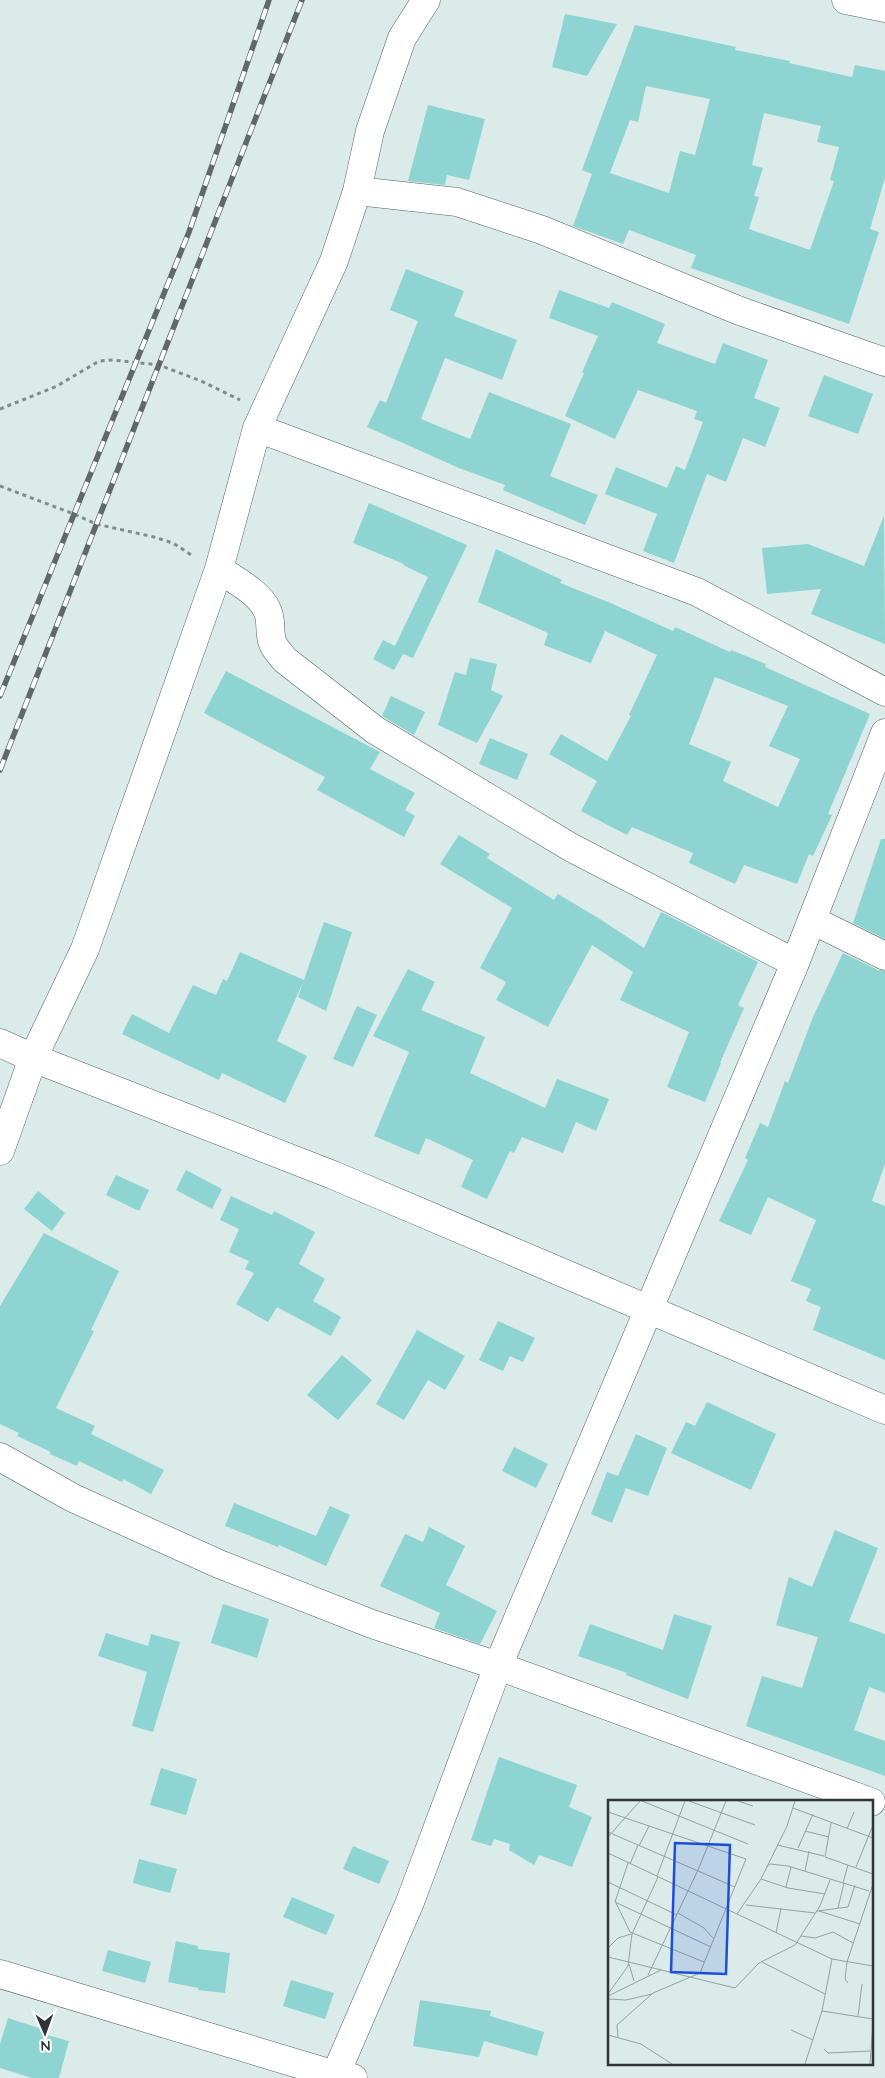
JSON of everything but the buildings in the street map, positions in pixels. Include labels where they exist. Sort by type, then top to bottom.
[{"type":"street","points":[[0,1150],[34,1058],[84,949],[218,573],[261,420],[334,260],[357,191],[370,131],[402,38],[426,0]]},
{"type":"street","points":[[846,0],[885,8]]},
{"type":"street","points":[[357,191],[457,202],[542,230],[740,311],[885,362]]},
{"type":"street","points":[[261,420],[698,592],[885,692]]},
{"type":"street","points":[[218,573],[259,598],[269,614],[271,640],[276,650],[285,660],[375,730],[572,848],[796,963]]},
{"type":"street","points":[[0,1974],[341,2077],[410,1902],[498,1666],[796,963],[885,733]]},
{"type":"street","points":[[812,920],[885,956]]},
{"type":"street","points":[[0,1043],[34,1058],[334,1174],[885,1410]]},
{"type":"street","points":[[0,1456],[74,1498],[219,1564],[372,1624],[498,1666],[866,1800]]},
{"type":"street","points":[[872,1802],[885,1807]]},
{"type":"path","points":[[0,409],[57,386],[92,364],[99,361],[113,360],[159,365],[201,381],[261,420]]},
{"type":"path","points":[[0,486],[96,524],[173,543],[218,573]]},
{"type":"railway","points":[[0,696],[189,232],[269,0]]},
{"type":"railway","points":[[0,770],[302,0]]}]
